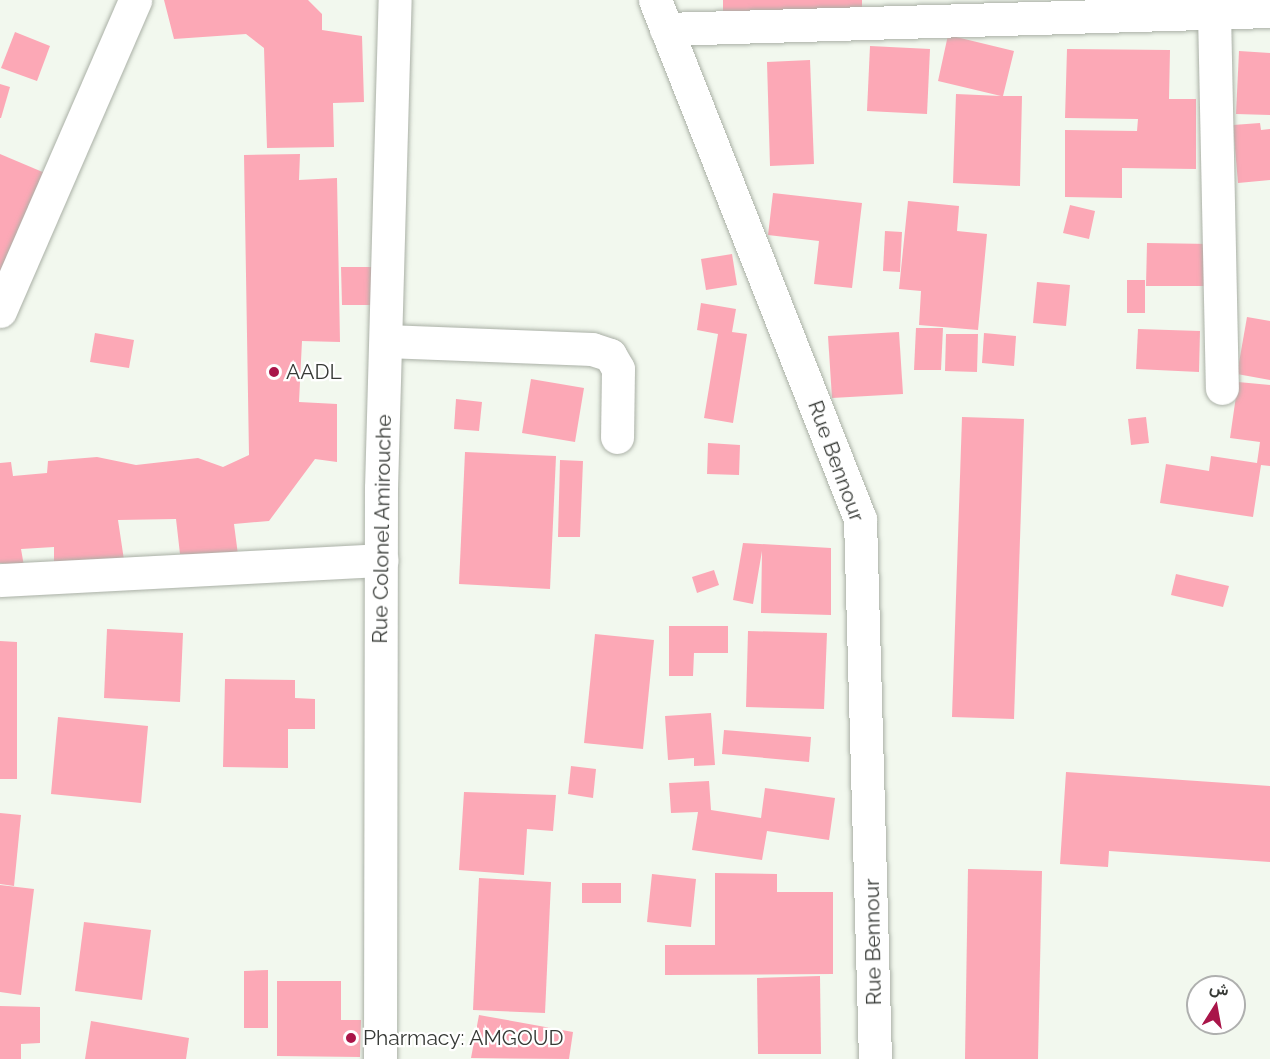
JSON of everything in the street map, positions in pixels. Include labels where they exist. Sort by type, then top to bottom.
[{"type":"street","points":[[0,311],[135,0]]},
{"type":"street","name":"Rue Colonel Amirouche","points":[[380,1059],[381,560],[395,0]]},
{"type":"street","points":[[660,15],[1270,11]]},
{"type":"street","points":[[1214,12],[1221,388]]},
{"type":"street","name":"Rue Bennour","points":[[660,15],[860,519],[875,1059]]},
{"type":"street","points":[[386,341],[592,349],[610,355],[618,369],[617,437]]},
{"type":"street","points":[[0,580],[381,560]]},
{"type":"building","points":[[164,0],[308,0],[322,14],[322,30],[362,36],[364,102],[333,103],[334,147],[267,148],[264,48],[246,34],[174,39]]},
{"type":"building","points":[[723,0],[862,0],[862,20],[723,17]]},
{"type":"building","points":[[15,32],[50,46],[37,81],[1,68]]},
{"type":"building","points":[[948,35],[1014,51],[1003,96],[1022,96],[1020,186],[953,183],[956,94],[1001,96],[938,81]]},
{"type":"building","points":[[870,46],[930,49],[927,114],[867,111]]},
{"type":"building","points":[[1067,49],[1170,50],[1169,99],[1196,99],[1196,169],[1122,168],[1122,198],[1065,197],[1065,130],[1137,131],[1138,119],[1065,118]]},
{"type":"building","points":[[1239,51],[1270,53],[1270,115],[1236,114]]},
{"type":"building","points":[[810,60],[814,164],[770,166],[767,62]]},
{"type":"building","points":[[0,84],[10,87],[1,118],[0,118]]},
{"type":"building","points":[[1260,123],[1261,130],[1270,129],[1270,180],[1238,183],[1233,125]]},
{"type":"building","points":[[0,154],[52,176],[0,293]]},
{"type":"building","name":"AADL","points":[[300,154],[299,180],[337,178],[340,342],[302,341],[299,402],[337,404],[337,462],[315,459],[269,521],[234,524],[238,555],[180,554],[176,519],[118,520],[124,560],[54,562],[54,547],[21,549],[24,566],[0,563],[0,463],[11,462],[13,476],[47,473],[48,461],[97,457],[136,465],[198,458],[223,467],[249,455],[244,155]]},
{"type":"building","points":[[773,193],[862,203],[852,288],[814,284],[819,241],[768,235]]},
{"type":"building","points":[[908,201],[959,206],[957,231],[987,234],[978,330],[919,325],[921,291],[899,289]]},
{"type":"building","points":[[1070,205],[1095,211],[1089,239],[1063,233]]},
{"type":"building","points":[[885,231],[902,232],[900,272],[883,271]]},
{"type":"building","points":[[1147,243],[1212,244],[1211,286],[1146,286]]},
{"type":"building","points":[[732,254],[737,285],[706,290],[701,259]]},
{"type":"building","points":[[341,267],[377,267],[378,305],[342,305]]},
{"type":"building","points":[[1127,280],[1145,280],[1145,313],[1127,313]]},
{"type":"building","points":[[1037,282],[1070,285],[1066,326],[1033,323]]},
{"type":"building","points":[[701,303],[736,309],[732,332],[747,334],[733,423],[704,418],[718,334],[697,330]]},
{"type":"building","points":[[1247,317],[1270,321],[1270,380],[1237,374]]},
{"type":"building","points":[[916,328],[943,328],[941,370],[914,370]]},
{"type":"building","points":[[1138,329],[1200,331],[1199,372],[1136,369]]},
{"type":"building","points":[[899,332],[903,394],[832,398],[828,336]]},
{"type":"building","points":[[95,333],[134,340],[129,368],[90,362]]},
{"type":"building","points":[[984,333],[1016,336],[1014,366],[982,363]]},
{"type":"building","points":[[946,334],[978,334],[977,372],[945,371]]},
{"type":"building","points":[[531,379],[584,388],[575,442],[522,433]]},
{"type":"building","points":[[1238,382],[1270,385],[1270,466],[1261,465],[1253,517],[1160,503],[1166,464],[1209,471],[1211,456],[1257,463],[1260,442],[1230,438]]},
{"type":"building","points":[[456,399],[482,402],[479,431],[454,429]]},
{"type":"building","points":[[962,417],[1024,419],[1014,719],[952,717]]},
{"type":"building","points":[[1146,417],[1149,443],[1131,445],[1128,419]]},
{"type":"building","points":[[708,443],[740,445],[739,475],[707,474]]},
{"type":"building","points":[[465,452],[556,456],[550,589],[459,584]]},
{"type":"building","points":[[560,460],[583,461],[580,537],[558,537]]},
{"type":"building","points":[[743,543],[831,548],[831,615],[761,613],[762,551],[753,604],[733,600]]},
{"type":"building","points":[[714,570],[719,585],[697,593],[692,577]]},
{"type":"building","points":[[1176,574],[1229,586],[1223,607],[1171,595]]},
{"type":"building","points":[[669,626],[728,626],[728,653],[694,653],[693,676],[669,676]]},
{"type":"building","points":[[107,629],[183,633],[180,702],[104,698]]},
{"type":"building","points":[[748,631],[827,633],[824,709],[746,707]]},
{"type":"building","points":[[595,634],[654,640],[643,749],[584,743]]},
{"type":"building","points":[[0,641],[17,642],[17,779],[0,779]]},
{"type":"building","points":[[225,679],[295,680],[295,698],[315,699],[315,729],[288,729],[288,768],[223,767]]},
{"type":"building","points":[[711,713],[715,765],[694,766],[694,758],[668,760],[665,716]]},
{"type":"building","points":[[58,717],[148,726],[141,803],[51,794]]},
{"type":"building","points":[[724,730],[811,737],[809,762],[722,754]]},
{"type":"building","points":[[571,766],[596,769],[593,798],[568,794]]},
{"type":"building","points":[[1066,772],[1270,786],[1270,862],[1109,851],[1108,867],[1060,864]]},
{"type":"building","points":[[709,781],[711,810],[761,818],[765,788],[835,798],[829,840],[767,831],[762,860],[692,850],[698,812],[671,813],[669,783]]},
{"type":"building","points":[[464,792],[556,795],[553,831],[527,829],[524,875],[459,870]]},
{"type":"building","points":[[0,813],[21,815],[14,886],[0,884]]},
{"type":"building","points":[[968,869],[1042,871],[1038,1059],[965,1059]]},
{"type":"building","points":[[715,873],[777,874],[777,892],[833,892],[833,974],[665,975],[665,945],[715,945]]},
{"type":"building","points":[[652,874],[696,879],[691,927],[647,922]]},
{"type":"building","points":[[479,878],[551,882],[545,1013],[473,1010]]},
{"type":"building","points":[[582,883],[621,883],[621,903],[582,903]]},
{"type":"building","points":[[0,885],[34,889],[21,995],[0,992]]},
{"type":"building","points":[[84,922],[151,930],[142,1000],[75,991]]},
{"type":"building","points":[[268,970],[268,1028],[244,1028],[244,971]]},
{"type":"building","points":[[820,976],[821,1054],[758,1054],[757,978]]},
{"type":"building","points":[[277,981],[341,981],[341,1020],[361,1020],[360,1057],[277,1056]]},
{"type":"building","points":[[0,1006],[40,1007],[40,1043],[21,1044],[21,1059],[0,1059]]},
{"type":"building","points":[[479,1015],[573,1032],[569,1059],[471,1058]]},
{"type":"building","points":[[91,1021],[189,1038],[186,1059],[85,1059]]},
{"type":"place","name":"AADL","points":[[274,372]]},
{"type":"place","name":"Pharmacy: AMGOUD","points":[[351,1038]]}]
